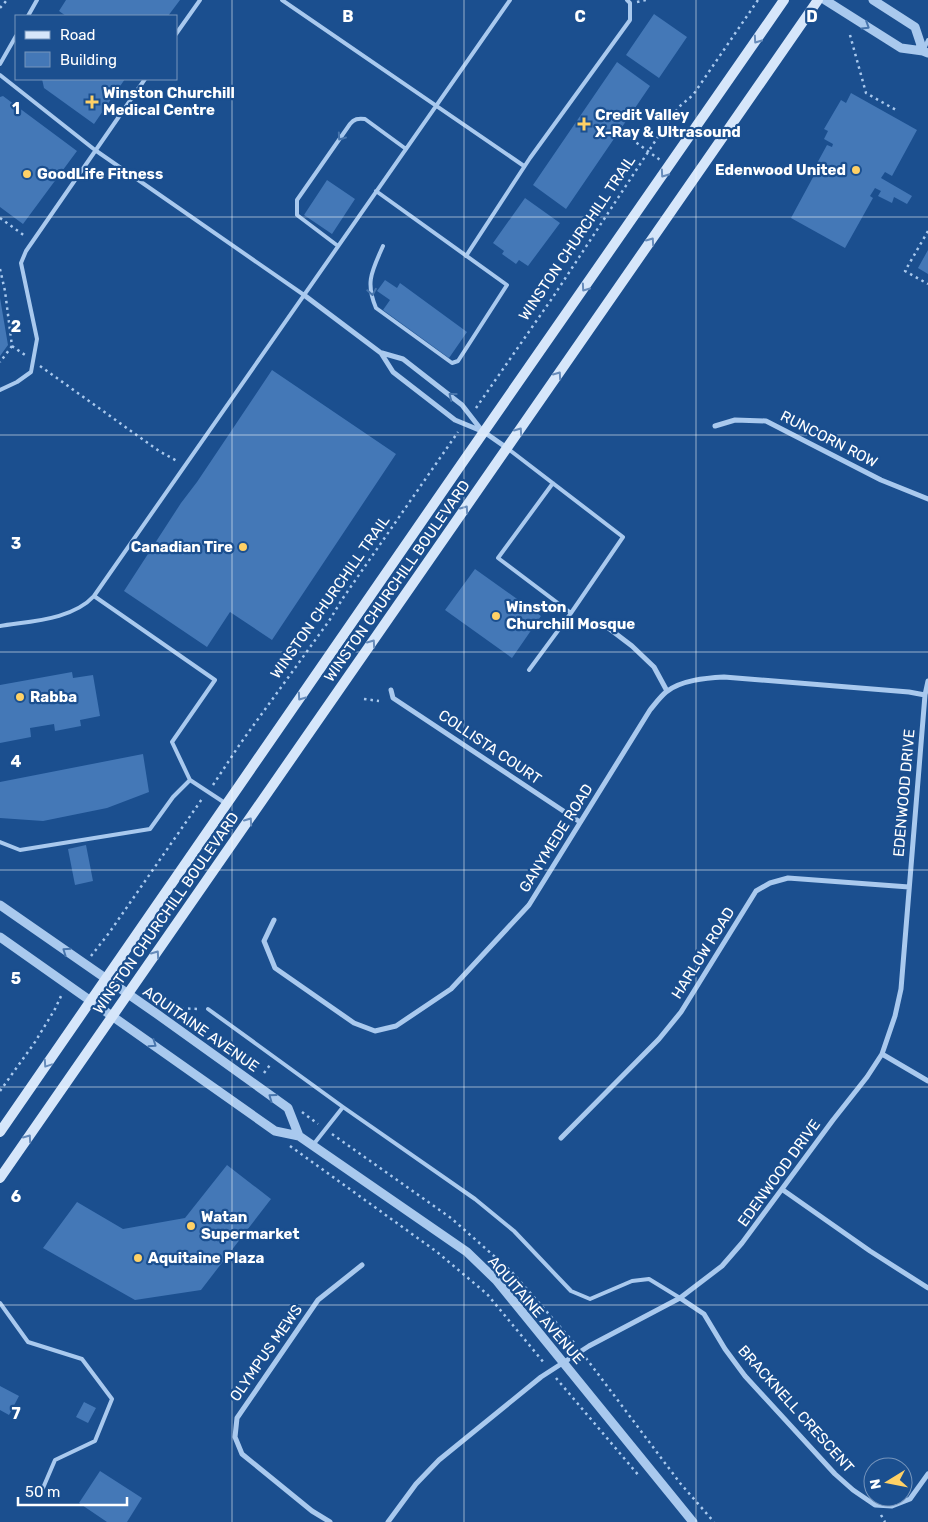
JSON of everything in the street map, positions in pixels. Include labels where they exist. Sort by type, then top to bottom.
[{"type":"main road","name":"WINSTON CHURCHILL BOULEVARD","points":[[0,1132],[784,0]]},
{"type":"main road","name":"WINSTON CHURCHILL BOULEVARD","points":[[0,1178],[818,0]]},
{"type":"street","points":[[825,0],[901,48],[925,52]]},
{"type":"street","points":[[873,0],[915,27],[925,52]]},
{"type":"street","points":[[304,295],[381,353],[393,372],[455,420],[484,432],[507,448]]},
{"type":"street","points":[[381,353],[403,359],[462,405],[484,432]]},
{"type":"street","name":"RUNCORN ROW","points":[[715,426],[735,420],[766,421],[881,480],[928,499]]},
{"type":"street","points":[[607,627],[632,646],[654,667],[667,691]]},
{"type":"street","name":"GANYMEDE ROAD","points":[[274,920],[264,941],[275,968],[354,1023],[376,1031],[396,1026],[451,989],[529,905],[650,710],[667,691],[685,683],[704,678],[724,677],[909,692],[925,695]]},
{"type":"street","name":"EDENWOOD DRIVE","points":[[388,1522],[416,1484],[439,1460],[541,1377],[589,1346],[680,1298],[722,1266],[742,1243],[833,1120],[868,1077],[882,1054],[896,1016],[901,989],[925,695],[928,682]]},
{"type":"street","name":"COLLISTA COURT","points":[[391,690],[393,698],[580,822]]},
{"type":"street","name":"HARLOW ROAD","points":[[561,1138],[659,1039],[681,1012],[756,891],[770,883],[788,878],[909,887]]},
{"type":"street","name":"AQUITAINE AVENUE","points":[[0,905],[288,1108],[299,1136]]},
{"type":"street","name":"AQUITAINE AVENUE","points":[[0,937],[275,1131],[299,1136],[467,1252],[496,1280],[693,1522]]},
{"type":"street","points":[[882,1054],[928,1081]]},
{"type":"street","points":[[782,1190],[870,1251],[928,1288]]},
{"type":"street","name":"OLYMPUS MEWS","points":[[330,1522],[312,1511],[242,1454],[235,1437],[237,1418],[318,1300],[362,1265]]},
{"type":"street","name":"BRACKNELL CRESCENT","points":[[680,1298],[704,1314],[725,1349],[746,1376],[835,1474],[853,1490],[875,1505],[892,1506],[910,1499],[928,1474]]},
{"type":"lane","points":[[29,15],[37,0]]},
{"type":"lane","points":[[178,31],[200,0]]},
{"type":"lane","points":[[282,0],[524,166]]},
{"type":"lane","points":[[0,626],[64,615],[88,602],[94,596],[510,0]]},
{"type":"lane","points":[[466,256],[524,166],[630,20],[630,3],[627,0]]},
{"type":"lane","points":[[0,64],[15,38]]},
{"type":"lane","points":[[925,52],[928,40]]},
{"type":"lane","points":[[0,75],[95,150],[304,295]]},
{"type":"lane","points":[[0,390],[30,372],[37,339],[21,263],[26,251],[144,80]]},
{"type":"lane","points":[[338,246],[297,215],[297,200],[354,120],[365,119],[406,148]]},
{"type":"lane","points":[[376,191],[507,285],[458,361],[452,363],[376,308],[371,296],[370,280],[382,246]]},
{"type":"lane","points":[[507,448],[623,537],[529,670]]},
{"type":"lane","points":[[553,483],[498,558],[571,613]]},
{"type":"lane","points":[[94,596],[215,680],[172,742],[190,780],[227,804]]},
{"type":"lane","points":[[0,842],[20,850],[150,829],[173,797],[190,780]]},
{"type":"lane","points":[[208,1009],[343,1107],[475,1199],[514,1231],[571,1291],[590,1299],[632,1281],[649,1279],[680,1298]]},
{"type":"lane","points":[[313,1145],[343,1107]]},
{"type":"lane","points":[[0,1303],[28,1342],[82,1359],[112,1400],[95,1441],[55,1460],[43,1488]]},
{"type":"path","points":[[0,8],[7,0]]},
{"type":"path","name":"WINSTON CHURCHILL TRAIL","points":[[487,393],[553,297],[671,117],[693,95],[758,0]]},
{"type":"path","points":[[850,35],[866,93],[896,110]]},
{"type":"path","points":[[626,135],[670,166]]},
{"type":"path","points":[[0,218],[33,241]]},
{"type":"path","points":[[928,231],[905,271],[928,284]]},
{"type":"path","points":[[0,269],[5,291],[12,346],[0,362]]},
{"type":"path","points":[[12,346],[159,452],[185,465]]},
{"type":"path","name":"WINSTON CHURCHILL TRAIL","points":[[223,770],[329,621],[455,437]]},
{"type":"path","points":[[364,699],[379,700]]},
{"type":"path","points":[[98,946],[195,809]]},
{"type":"path","points":[[0,1092],[56,1009],[59,998]]},
{"type":"path","points":[[175,1008],[208,1009]]},
{"type":"path","points":[[289,1145],[437,1252],[486,1294],[640,1477]]},
{"type":"building","points":[[66,0],[180,0],[169,15],[65,15],[59,11]]},
{"type":"building","points":[[654,14],[687,37],[659,78],[626,55]]},
{"type":"building","points":[[617,62],[650,86],[566,209],[533,185]]},
{"type":"building","points":[[42,80],[124,80],[94,124],[44,88]]},
{"type":"building","name":"Edenwood United","points":[[851,93],[917,130],[892,176],[885,172],[881,178],[912,196],[907,204],[894,197],[892,203],[878,196],[881,191],[875,188],[870,196],[873,198],[845,248],[791,218],[818,168],[815,167],[827,145],[832,147],[833,144],[824,139],[828,131],[824,129],[841,100],[846,103]]},
{"type":"building","points":[[3,96],[77,151],[23,224],[0,207],[0,97]]},
{"type":"building","points":[[327,180],[355,199],[332,234],[304,215]]},
{"type":"building","points":[[525,198],[560,223],[528,266],[519,260],[516,264],[502,254],[504,251],[493,243]]},
{"type":"building","points":[[928,250],[928,274],[918,268]]},
{"type":"building","points":[[385,280],[397,288],[400,283],[467,332],[449,358],[383,310],[390,300],[377,291]]},
{"type":"building","points":[[0,298],[8,345],[0,356]]},
{"type":"building","name":"Canadian Tire","points":[[272,370],[396,454],[272,640],[230,612],[207,647],[124,591],[181,503]]},
{"type":"building","points":[[475,569],[541,616],[512,658],[445,610]]},
{"type":"building","points":[[72,672],[73,678],[93,675],[100,716],[80,720],[81,726],[55,731],[54,724],[30,728],[31,737],[0,743],[0,685]]},
{"type":"building","points":[[143,754],[149,792],[107,808],[43,821],[0,818],[0,782]]},
{"type":"building","points":[[86,845],[93,881],[75,885],[68,849]]},
{"type":"building","points":[[227,1165],[271,1199],[201,1290],[135,1300],[43,1248],[77,1202],[123,1229],[185,1218]]},
{"type":"building","points":[[0,1386],[19,1396],[9,1415],[0,1410]]},
{"type":"building","points":[[84,1402],[96,1408],[88,1423],[76,1417]]},
{"type":"building","points":[[100,1471],[142,1498],[127,1522],[107,1522],[79,1503]]},
{"type":"place","name":"Winston Churchill Medical Centre","points":[[92,102]]},
{"type":"place","name":"Credit Valley X-Ray & Ultrasound","points":[[584,124]]},
{"type":"place","name":"Edenwood United","points":[[856,170]]},
{"type":"place","name":"GoodLife Fitness","points":[[27,174]]},
{"type":"place","name":"Canadian Tire","points":[[243,547]]},
{"type":"place","name":"Winston Churchill Mosque","points":[[496,616]]},
{"type":"place","name":"Rabba","points":[[20,697]]},
{"type":"place","name":"Watan Supermarket","points":[[191,1226]]},
{"type":"place","name":"Aquitaine Plaza","points":[[138,1258]]}]
